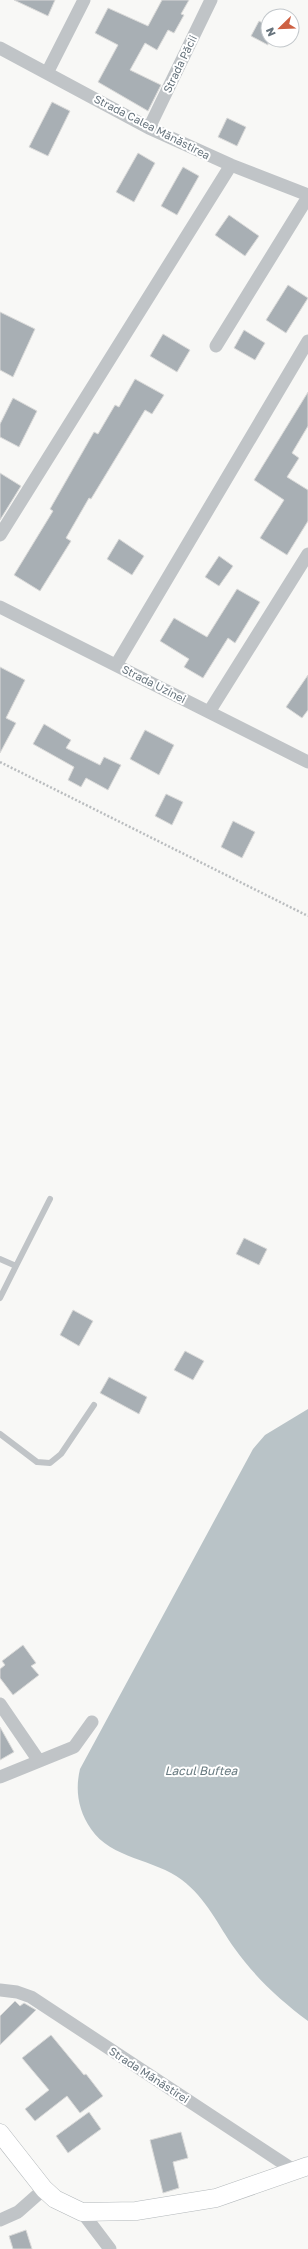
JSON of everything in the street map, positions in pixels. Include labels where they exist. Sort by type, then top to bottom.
[{"type":"street","points":[[47,73],[84,0]]},
{"type":"street","name":"Strada Păcii","points":[[150,128],[211,0]]},
{"type":"street","name":"Strada Calea Mănăstirea","points":[[0,48],[150,128],[231,166],[308,196]]},
{"type":"street","points":[[0,535],[231,166]]},
{"type":"street","points":[[216,346],[308,196]]},
{"type":"street","points":[[116,665],[308,340]]},
{"type":"street","points":[[209,712],[308,554]]},
{"type":"street","name":"Strada Uzinei","points":[[0,607],[308,761]]},
{"type":"street","points":[[0,1704],[39,1761]]},
{"type":"street","points":[[0,1777],[74,1747],[92,1722]]},
{"type":"street","name":"Strada Mănăstirei","points":[[0,1990],[17,1992],[31,1997],[301,2169]]},
{"type":"street","name":"Strada Mănăstirei","points":[[0,2133],[44,2189],[55,2199],[82,2212],[136,2211],[216,2198],[301,2169]]},
{"type":"street","points":[[0,2220],[18,2212],[44,2189]]},
{"type":"street","points":[[82,2212],[110,2249]]},
{"type":"lane","points":[[0,1298],[50,1199]]},
{"type":"lane","points":[[0,1259],[16,1266]]},
{"type":"lane","points":[[0,1434],[37,1462],[50,1463],[61,1454],[94,1405]]},
{"type":"path","points":[[0,762],[308,916]]},
{"type":"water","name":"Lacul Buftea","points":[[308,1409],[308,2021],[278,1997],[242,1959],[205,1903],[182,1880],[159,1867],[121,1853],[100,1839],[91,1829],[83,1815],[80,1807],[78,1785],[80,1769],[253,1449],[265,1435]]},
{"type":"building","points":[[14,0],[55,0],[48,16]]},
{"type":"building","points":[[162,0],[189,0],[181,14],[184,15],[174,33],[168,30],[157,50],[145,43],[130,70],[161,85],[148,111],[98,82],[118,45],[95,33],[108,8],[148,26]]},
{"type":"building","points":[[259,21],[260,22],[260,41],[251,36]]},
{"type":"building","points":[[52,102],[70,111],[48,156],[29,147]]},
{"type":"building","points":[[227,118],[246,127],[237,146],[218,137]]},
{"type":"building","points":[[138,153],[155,163],[134,202],[116,192]]},
{"type":"building","points":[[183,167],[199,176],[177,215],[161,206]]},
{"type":"building","points":[[229,215],[259,236],[245,256],[215,235]]},
{"type":"building","points":[[288,285],[308,298],[286,333],[266,320]]},
{"type":"building","points":[[0,312],[35,329],[13,377],[0,370]]},
{"type":"building","points":[[244,330],[265,343],[255,360],[234,348]]},
{"type":"building","points":[[163,334],[190,350],[177,372],[150,356]]},
{"type":"building","points":[[135,379],[164,395],[152,414],[145,410],[91,499],[89,498],[66,538],[71,541],[40,591],[14,575],[53,511],[50,509],[94,432],[98,434],[115,405],[119,407]]},
{"type":"building","points":[[308,392],[308,426],[292,453],[299,458],[287,477],[308,490],[308,521],[287,555],[260,538],[284,500],[254,480]]},
{"type":"building","points":[[13,398],[37,411],[19,447],[0,437],[0,424]]},
{"type":"building","points":[[0,473],[21,486],[0,520]]},
{"type":"building","points":[[119,539],[144,556],[132,575],[107,559]]},
{"type":"building","points":[[219,556],[233,566],[219,586],[205,577]]},
{"type":"building","points":[[237,589],[260,602],[235,643],[228,638],[203,678],[184,667],[189,659],[160,641],[174,618],[207,637]]},
{"type":"building","points":[[0,667],[25,680],[6,718],[16,723],[0,753]]},
{"type":"building","points":[[308,675],[308,710],[302,718],[286,707]]},
{"type":"building","points":[[44,724],[71,740],[66,748],[100,765],[104,757],[121,765],[108,790],[86,778],[81,787],[68,780],[74,767],[33,744]]},
{"type":"building","points":[[145,730],[174,745],[159,775],[130,759]]},
{"type":"building","points":[[166,794],[183,802],[172,825],[155,816]]},
{"type":"building","points":[[233,821],[255,832],[242,858],[221,847]]},
{"type":"building","points":[[244,1238],[267,1249],[259,1265],[236,1254]]},
{"type":"building","points":[[73,1310],[93,1321],[79,1346],[60,1335]]},
{"type":"building","points":[[185,1351],[204,1361],[193,1380],[174,1370]]},
{"type":"building","points":[[109,1377],[147,1397],[139,1414],[100,1393]]},
{"type":"building","points":[[23,1645],[36,1663],[31,1666],[39,1675],[13,1695],[0,1678],[0,1669],[5,1665],[2,1661]]},
{"type":"building","points":[[0,1727],[14,1752],[0,1760]]},
{"type":"building","points":[[15,2001],[20,2006],[24,2003],[36,2010],[0,2045],[0,2016]]},
{"type":"building","points":[[51,2035],[84,2075],[86,2074],[103,2096],[80,2113],[67,2096],[35,2121],[25,2109],[49,2090],[22,2058]]},
{"type":"building","points":[[89,2112],[101,2129],[68,2153],[56,2136]]},
{"type":"building","points":[[181,2132],[188,2158],[173,2162],[179,2188],[163,2193],[150,2140]]},
{"type":"building","points":[[26,2230],[32,2249],[13,2249],[9,2236]]}]
